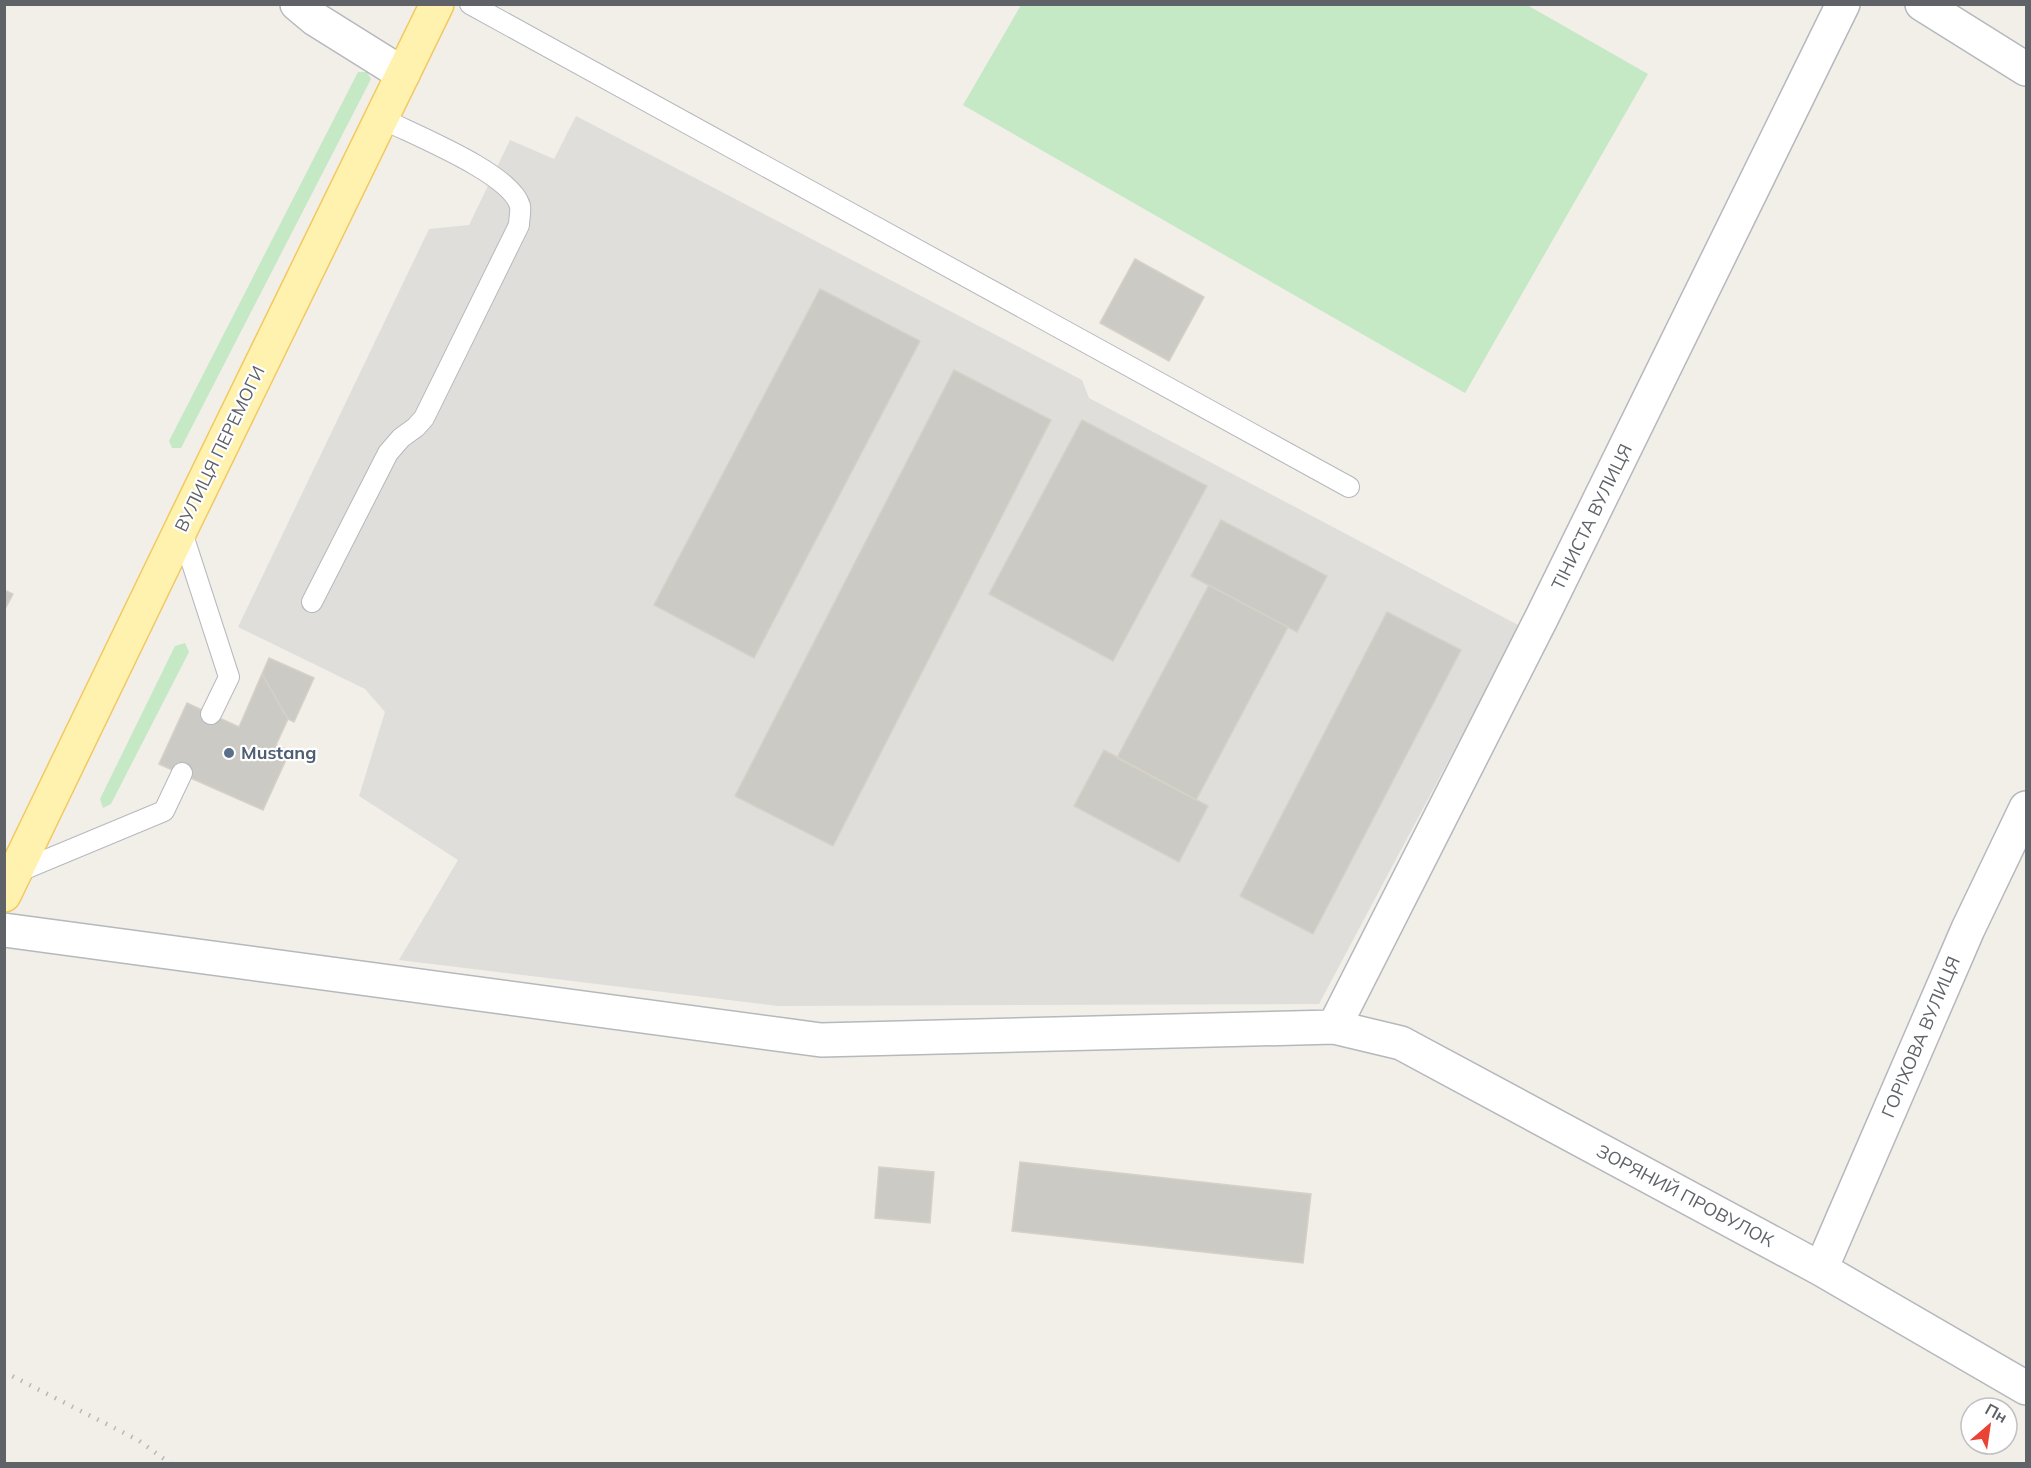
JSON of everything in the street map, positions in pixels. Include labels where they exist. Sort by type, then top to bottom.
[{"type":"main road","name":"ВУЛИЦЯ ПЕРЕМОГИ","points":[[10,884],[438,4]]},
{"type":"street","points":[[297,4],[315,19],[403,74]]},
{"type":"street","name":"ТІНИСТА ВУЛИЦЯ","points":[[1334,1027],[1542,617],[1843,4]]},
{"type":"street","points":[[1923,4],[2026,69]]},
{"type":"street","name":"ГОРІХОВА ВУЛИЦЯ","points":[[1821,1269],[1968,929],[2026,808]]},
{"type":"street","name":"ЗОРЯНИЙ ПРОВУЛОК","points":[[4,930],[821,1040],[1334,1027],[1401,1043],[1821,1269],[2026,1388]]},
{"type":"lane","points":[[470,4],[1349,487]]},
{"type":"lane","points":[[312,602],[388,453],[424,418],[519,225],[520,207],[513,193],[501,181],[481,168],[383,119]]},
{"type":"lane","points":[[181,529],[229,677],[211,714]]},
{"type":"lane","points":[[10,884],[164,811],[182,773]]},
{"type":"shaded area","points":[[576,116],[1082,380],[1089,398],[1520,626],[1319,1004],[778,1006],[399,960],[458,860],[359,796],[385,712],[365,689],[238,627],[429,229],[469,225],[510,140],[554,159]]},
{"type":"green space","points":[[1021,5],[1527,5],[1648,74],[1465,393],[963,105]]},
{"type":"green space","points":[[358,72],[367,72],[371,79],[181,448],[172,448],[169,441]]},
{"type":"green space","points":[[185,643],[189,652],[111,804],[103,808],[100,799],[175,646]]},
{"type":"building","points":[[1135,259],[1204,297],[1169,361],[1100,323]]},
{"type":"building","points":[[820,289],[920,341],[754,658],[654,605]]},
{"type":"building","points":[[954,370],[1051,420],[833,846],[735,796]]},
{"type":"building","points":[[1082,420],[1207,486],[1113,661],[989,594]]},
{"type":"building","points":[[1221,520],[1327,576],[1297,632],[1191,576]]},
{"type":"building","points":[[1209,585],[1288,627],[1196,800],[1117,758]]},
{"type":"building","points":[[4,590],[13,594],[4,611]]},
{"type":"building","points":[[1387,612],[1461,650],[1313,934],[1240,896]]},
{"type":"building","points":[[269,658],[314,678],[294,722],[288,719],[262,674]]},
{"type":"building","points":[[262,674],[288,719],[276,745],[290,751],[263,810],[159,764],[187,703],[239,727]]},
{"type":"building","points":[[1104,750],[1208,806],[1179,862],[1074,806]]},
{"type":"building","points":[[1020,1162],[1311,1194],[1303,1263],[1012,1231]]},
{"type":"building","points":[[879,1167],[934,1172],[930,1223],[875,1218]]},
{"type":"railway","points":[[4,1372],[138,1440],[171,1464]]},
{"type":"place","name":"Mustang","points":[[229,753]]}]
